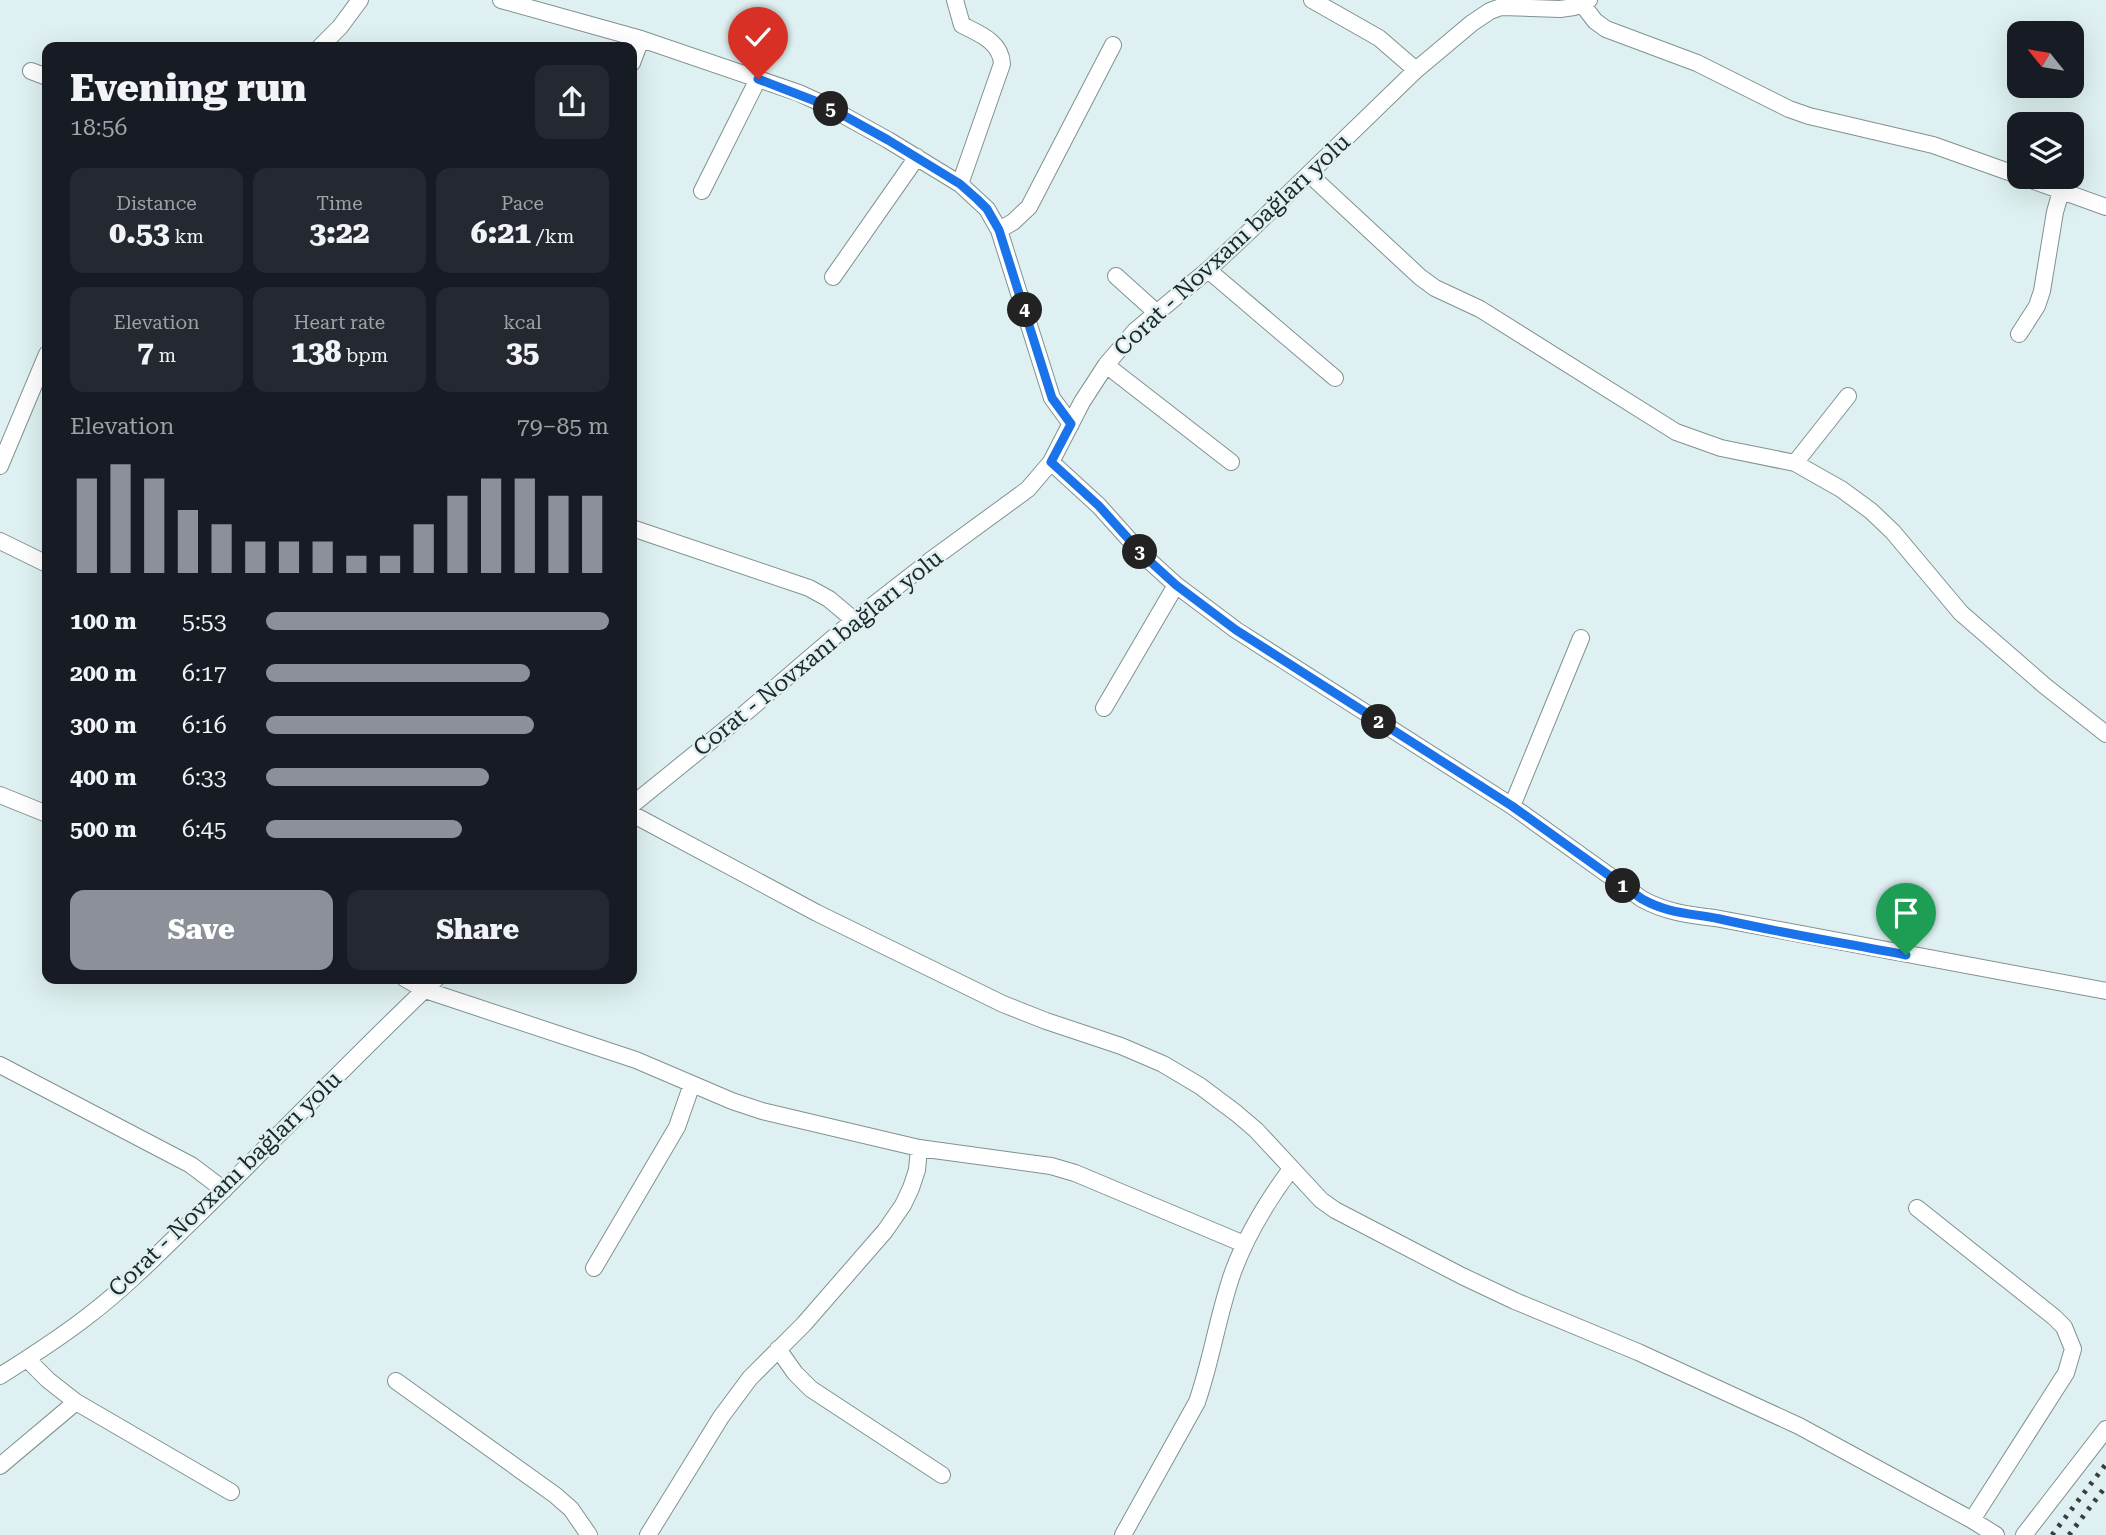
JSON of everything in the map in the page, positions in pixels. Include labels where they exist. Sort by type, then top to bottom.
[{"type":"street","points":[[325,42],[360,0]]},
{"type":"street","points":[[501,0],[641,39],[823,104],[960,184],[987,209],[999,230],[1052,398],[1071,424]]},
{"type":"street","points":[[955,0],[962,25],[987,38],[997,46],[1002,55],[1002,64],[960,184]]},
{"type":"street","points":[[1312,0],[1379,38],[1416,70]]},
{"type":"street","points":[[1586,2],[1595,21],[1606,29],[1697,63],[1789,108],[1809,116],[1933,145],[2007,171]]},
{"type":"street","name":"Corat - Novxanı bağları yolu","points":[[637,801],[855,620],[1028,489],[1051,462],[1082,402],[1106,365],[1135,331],[1208,270],[1416,70],[1472,23],[1485,6],[1560,9],[1586,2]]},
{"type":"street","points":[[637,49],[641,39]]},
{"type":"street","points":[[999,230],[1013,222],[1029,207],[1113,46]]},
{"type":"street","points":[[31,71],[42,74]]},
{"type":"street","points":[[702,191],[758,79]]},
{"type":"street","points":[[833,277],[917,157]]},
{"type":"street","points":[[1309,174],[1370,233],[1427,282],[1480,309],[1676,432],[1721,448],[1795,464],[1841,489],[1871,511],[1893,532],[1961,613],[2045,686],[2106,734]]},
{"type":"street","points":[[2056,189],[2106,207]]},
{"type":"street","points":[[2019,334],[2037,306],[2042,292],[2061,191]]},
{"type":"street","points":[[1208,270],[1335,378]]},
{"type":"street","points":[[1116,276],[1157,313]]},
{"type":"street","points":[[1106,365],[1231,462]]},
{"type":"street","points":[[0,466],[42,366]]},
{"type":"street","points":[[1795,464],[1848,396]]},
{"type":"street","points":[[1051,462],[1099,506],[1143,555],[1176,585],[1236,630],[1512,806],[1658,908],[2106,991]]},
{"type":"street","points":[[637,530],[808,588],[829,599],[855,620]]},
{"type":"street","points":[[0,541],[42,562]]},
{"type":"street","points":[[1104,708],[1176,585]]},
{"type":"street","points":[[1512,806],[1581,638]]},
{"type":"street","points":[[0,795],[42,812]]},
{"type":"street","points":[[637,817],[817,913],[1003,1004],[1121,1046],[1163,1064],[1200,1086],[1236,1113],[1256,1130],[1321,1200],[1335,1210],[1515,1301],[1638,1352],[1799,1426],[1996,1535]]},
{"type":"street","points":[[431,984],[636,1060],[762,1111],[919,1148],[1051,1166],[1075,1173],[1244,1244]]},
{"type":"street","name":"Corat - Novxanı bağları yolu","points":[[0,1376],[91,1314],[147,1265],[331,1079],[431,984]]},
{"type":"street","points":[[0,1065],[191,1165],[224,1190]]},
{"type":"street","points":[[594,1268],[677,1127],[692,1084]]},
{"type":"street","points":[[648,1535],[721,1417],[750,1378],[804,1324],[885,1231],[911,1188],[917,1170],[919,1148]]},
{"type":"street","points":[[1123,1535],[1198,1402],[1232,1274],[1244,1244],[1292,1168]]},
{"type":"street","points":[[1917,1208],[2054,1317],[2064,1327],[2073,1349],[2066,1373],[1972,1520]]},
{"type":"street","points":[[778,1349],[795,1373],[811,1389],[942,1475]]},
{"type":"street","points":[[27,1359],[76,1402],[231,1492]]},
{"type":"street","points":[[396,1381],[555,1496],[571,1509],[589,1535]]},
{"type":"street","points":[[0,1466],[76,1402]]},
{"type":"street","points":[[2024,1535],[2106,1429]]},
{"type":"railway","points":[[2052,1535],[2106,1464]]},
{"type":"railway","points":[[2069,1535],[2106,1486]]},
{"type":"route","points":[[758,79],[823,104],[888,140],[960,184],[987,209],[999,230],[1052,398],[1071,424],[1051,462],[1099,506],[1143,555],[1176,585],[1236,630],[1512,806],[1658,908],[1906,955]]}]
